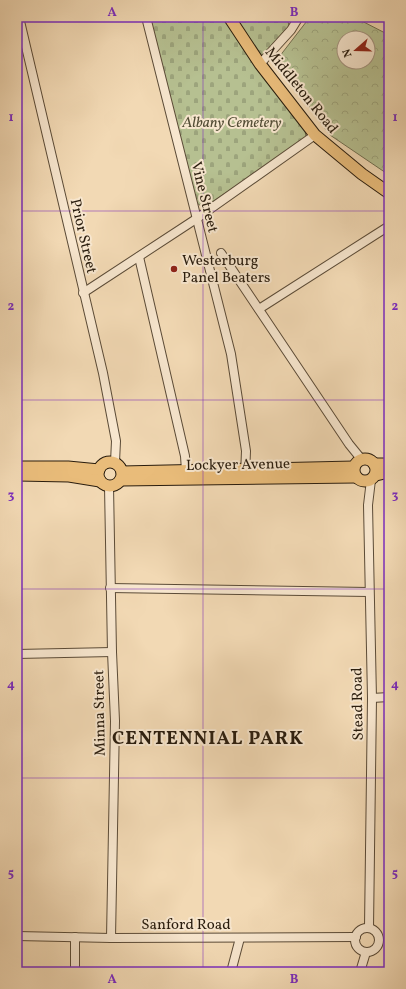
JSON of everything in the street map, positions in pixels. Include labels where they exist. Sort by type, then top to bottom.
[{"type":"main road","name":"Middleton Road","points":[[229,17],[260,64],[315,135],[362,174],[389,193]]},
{"type":"main road","name":"Middleton Road","points":[[362,174],[389,187]]},
{"type":"main road","points":[[374,473],[367,459],[357,468],[362,482],[389,464]]},
{"type":"main road","points":[[17,467],[68,467],[103,479],[114,486],[122,476],[115,462],[105,463],[103,479]]},
{"type":"main road","name":"Lockyer Avenue","points":[[122,476],[245,475],[357,468]]},
{"type":"main road","name":"Lockyer Avenue","points":[[122,476],[186,471],[245,475]]},
{"type":"main road","points":[[374,473],[389,472]]},
{"type":"main road","points":[[17,475],[69,476],[103,479]]},
{"type":"street","name":"Prior Street","points":[[19,17],[112,417],[116,441],[115,462]]},
{"type":"street","name":"Vine Street","points":[[146,17],[231,354],[246,451],[245,475]]},
{"type":"street","points":[[260,64],[291,30],[299,17]]},
{"type":"street","points":[[83,293],[196,219],[315,135]]},
{"type":"street","points":[[260,309],[389,226]]},
{"type":"street","points":[[221,254],[260,309],[349,444],[357,468]]},
{"type":"street","points":[[139,256],[185,456],[186,471]]},
{"type":"street","name":"Stead Road","points":[[369,928],[372,698],[368,505],[374,473]]},
{"type":"street","name":"Minna Street","points":[[103,479],[110,588],[115,721],[111,938]]},
{"type":"street","points":[[110,588],[369,592]]},
{"type":"street","points":[[17,654],[112,652]]},
{"type":"street","points":[[372,698],[389,697]]},
{"type":"street","points":[[369,928],[375,931],[379,938],[377,948],[370,952],[359,949],[356,945],[356,937],[361,930],[369,928]]},
{"type":"street","name":"Sanford Road","points":[[17,936],[111,938],[356,937]]},
{"type":"street","points":[[75,937],[75,972]]},
{"type":"street","points":[[231,972],[240,938]]},
{"type":"street","points":[[379,938],[389,938]]},
{"type":"street","points":[[360,972],[366,952]]},
{"type":"green space","name":"Albany Cemetery","points":[[149,17],[287,17],[289,26],[256,63],[305,129],[306,139],[206,206],[201,206],[197,203]]},
{"type":"green space","points":[[310,17],[354,17],[389,35],[389,175],[330,135],[276,61]]},
{"type":"place","name":"Westerburg Panel Beaters","points":[[174,269]]},
{"type":"district","name":"CENTENNIAL PARK","points":[[208,737]]}]
